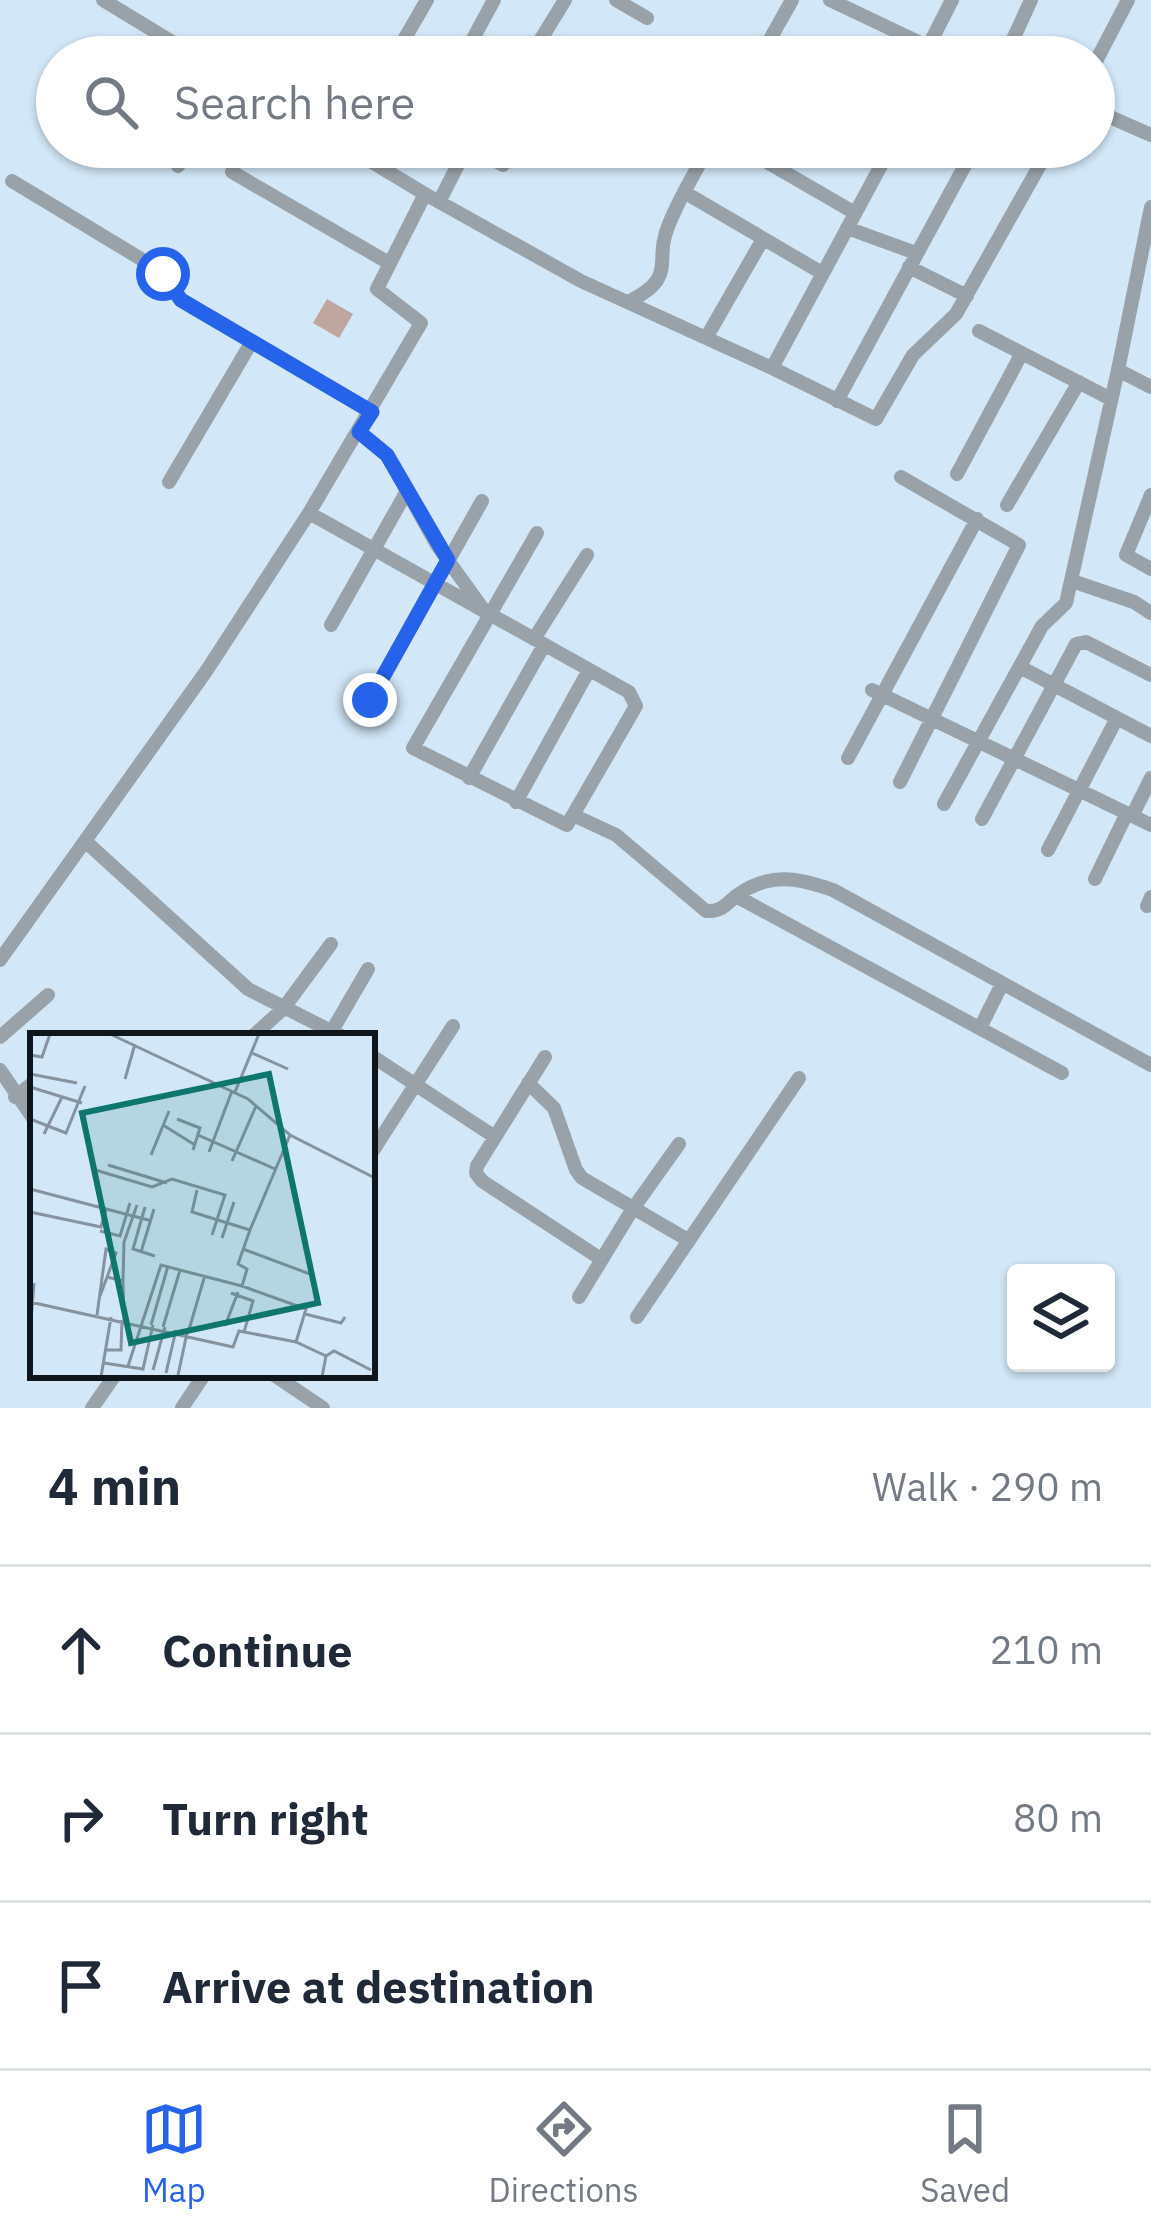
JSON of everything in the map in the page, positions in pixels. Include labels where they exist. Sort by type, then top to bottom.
[{"type":"street","points":[[103,0],[162,36]]},
{"type":"street","points":[[406,36],[427,0]]},
{"type":"street","points":[[474,36],[494,0]]},
{"type":"street","points":[[543,36],[565,0]]},
{"type":"street","points":[[616,0],[647,18]]},
{"type":"street","points":[[772,36],[792,0]]},
{"type":"street","points":[[830,0],[904,36]]},
{"type":"street","points":[[868,18],[876,0]]},
{"type":"street","points":[[944,36],[952,0]]},
{"type":"street","points":[[1015,36],[1031,0]]},
{"type":"street","points":[[1109,36],[1128,0]]},
{"type":"street","points":[[1115,119],[1151,135]]},
{"type":"street","points":[[382,168],[581,281],[872,419],[878,417],[913,356],[946,327],[967,296],[1038,168]]},
{"type":"street","points":[[0,961],[206,670],[372,412],[421,322],[377,289],[389,263],[454,168]]},
{"type":"street","points":[[628,302],[649,292],[658,280],[664,266],[666,231],[697,168]]},
{"type":"street","points":[[773,168],[967,296]]},
{"type":"street","points":[[772,368],[879,168]]},
{"type":"street","points":[[837,401],[963,168]]},
{"type":"street","points":[[232,172],[389,263]]},
{"type":"street","points":[[12,181],[156,268],[181,300],[372,412]]},
{"type":"street","points":[[684,192],[822,273]]},
{"type":"street","points":[[944,804],[1042,626],[1066,603],[1151,207]]},
{"type":"street","points":[[706,338],[763,238]]},
{"type":"street","points":[[1132,305],[1151,314]]},
{"type":"street","points":[[979,331],[1111,399]]},
{"type":"street","points":[[169,482],[251,343]]},
{"type":"street","points":[[957,474],[1022,353]]},
{"type":"street","points":[[1118,370],[1151,387]]},
{"type":"street","points":[[1007,505],[1079,382]]},
{"type":"street","points":[[359,432],[387,455],[448,560],[488,614]]},
{"type":"street","points":[[900,782],[1019,550],[1016,542],[901,477]]},
{"type":"street","points":[[332,625],[407,491]]},
{"type":"street","points":[[1151,495],[1126,555],[1151,569]]},
{"type":"street","points":[[370,700],[482,501]]},
{"type":"street","points":[[309,513],[488,614],[629,692],[636,706],[567,825],[413,748],[488,614],[537,533]]},
{"type":"street","points":[[848,758],[878,693],[977,519]]},
{"type":"street","points":[[469,778],[587,555]]},
{"type":"street","points":[[1072,581],[1151,613]]},
{"type":"street","points":[[982,819],[1076,644],[1082,641],[1151,675]]},
{"type":"street","points":[[1020,667],[1151,736]]},
{"type":"street","points":[[516,802],[590,670]]},
{"type":"street","points":[[878,693],[1151,825]]},
{"type":"street","points":[[1048,850],[1117,718]]},
{"type":"street","points":[[1095,879],[1151,778]]},
{"type":"street","points":[[573,815],[616,835],[706,911],[724,908],[760,882],[785,878],[814,883],[1151,1065]]},
{"type":"street","points":[[85,841],[248,989],[332,1033]]},
{"type":"street","points":[[736,896],[1062,1073]]},
{"type":"street","points":[[256,1033],[283,1009],[331,944]]},
{"type":"street","points":[[335,1033],[368,969]]},
{"type":"street","points":[[980,1028],[1003,984]]},
{"type":"street","points":[[0,1037],[48,995]]},
{"type":"street","points":[[375,1147],[453,1026]]},
{"type":"street","points":[[545,1057],[477,1166],[477,1176],[601,1259]]},
{"type":"street","points":[[375,1058],[495,1137]]},
{"type":"street","points":[[0,1070],[30,1114]]},
{"type":"street","points":[[638,1317],[799,1078]]},
{"type":"street","points":[[528,1083],[554,1108],[582,1178],[688,1240]]},
{"type":"street","points":[[16,1096],[30,1085]]},
{"type":"street","points":[[579,1297],[679,1144]]},
{"type":"street","points":[[92,1408],[113,1378]]},
{"type":"street","points":[[182,1408],[202,1378]]},
{"type":"street","points":[[278,1378],[323,1408]]},
{"type":"building","points":[[327,299],[353,314],[339,338],[313,323]]},
{"type":"route","points":[[163,274],[181,300],[372,412],[359,432],[387,455],[448,560],[370,700]]}]
